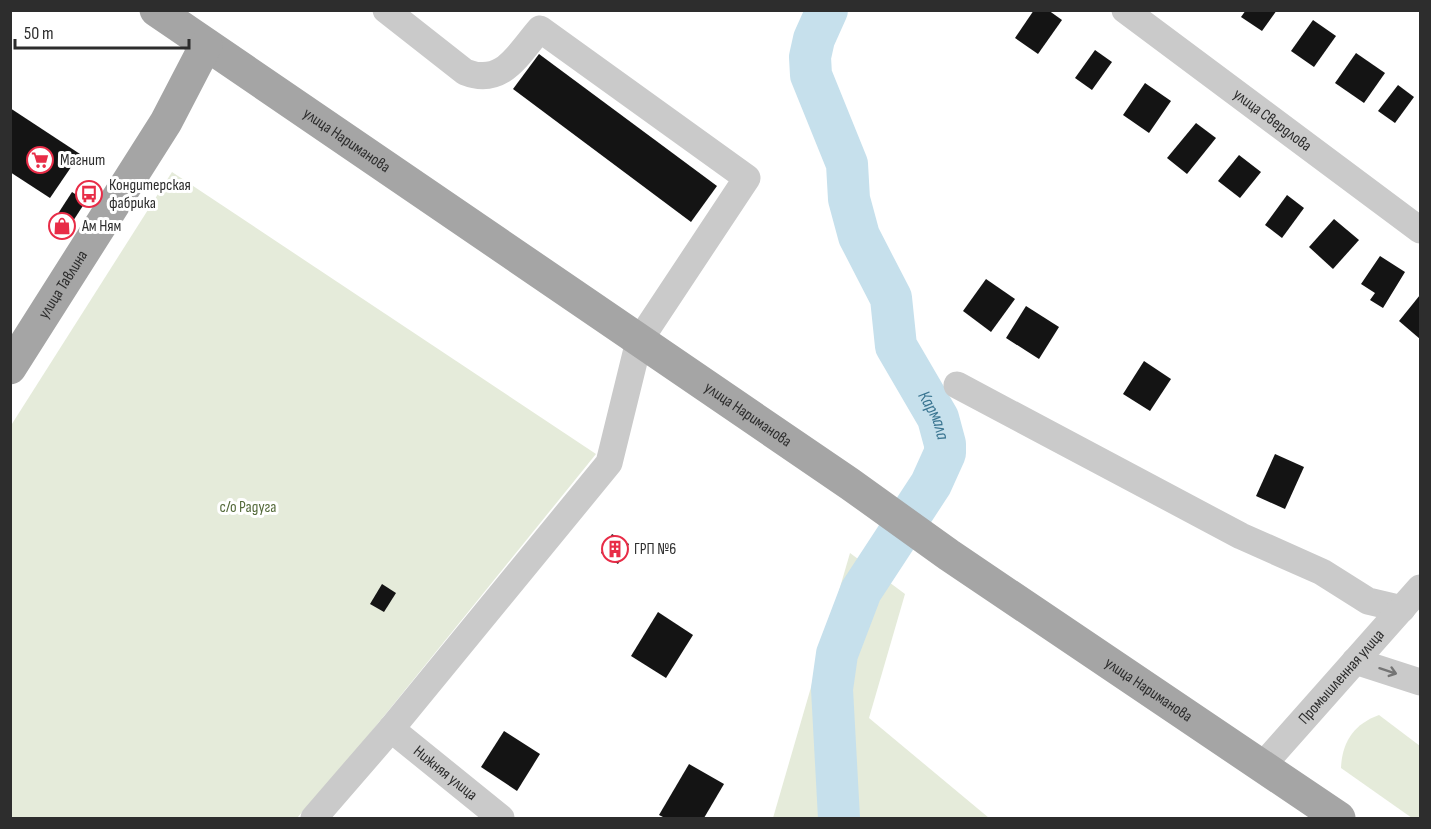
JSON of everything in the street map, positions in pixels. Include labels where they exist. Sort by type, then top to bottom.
[{"type":"main road","name":"улица Нариманова","points":[[156,10],[1339,819]]},
{"type":"main road","name":"улица Тавлина","points":[[10,368],[166,122],[206,45]]},
{"type":"street","points":[[314,819],[391,729],[609,463],[639,341],[747,178],[540,28],[506,68],[494,75],[479,77],[465,72],[386,10]]},
{"type":"street","name":"улица Свердлова","points":[[1125,10],[1420,230]]},
{"type":"street","points":[[957,385],[1241,536],[1322,572],[1368,601],[1402,609]]},
{"type":"street","name":"Промышленная улица","points":[[1263,765],[1420,588]]},
{"type":"street","points":[[1355,661],[1420,682]]},
{"type":"street","name":"Нижняя улица","points":[[391,729],[501,819]]},
{"type":"green space","name":"с/о Радуга","points":[[172,172],[596,454],[359,747],[297,818],[11,818],[10,427]]},
{"type":"green space","points":[[850,553],[905,594],[869,718],[989,818],[773,818]]},
{"type":"green space","points":[[1379,715],[1420,746],[1420,818],[1412,818],[1341,768],[1344,750],[1351,735],[1363,723]]},
{"type":"building","points":[[1034,10],[1048,10],[1062,20],[1038,54],[1015,38]]},
{"type":"building","points":[[1246,10],[1277,10],[1262,31],[1241,17]]},
{"type":"building","points":[[1313,20],[1336,36],[1314,67],[1291,51]]},
{"type":"building","points":[[1095,50],[1112,62],[1092,90],[1075,78]]},
{"type":"building","points":[[1356,53],[1385,73],[1364,103],[1335,83]]},
{"type":"building","points":[[539,54],[717,186],[691,222],[513,89]]},
{"type":"building","points":[[1145,83],[1171,101],[1149,133],[1123,115]]},
{"type":"building","points":[[1398,85],[1414,97],[1395,123],[1378,111]]},
{"type":"building","points":[[10,108],[80,154],[50,198],[10,172]]},
{"type":"building","points":[[1196,123],[1216,138],[1187,174],[1167,158]]},
{"type":"building","points":[[1239,155],[1261,172],[1240,198],[1218,181]]},
{"type":"building","points":[[72,192],[86,201],[64,235],[50,226]]},
{"type":"building","points":[[1287,195],[1304,208],[1282,238],[1265,225]]},
{"type":"building","points":[[1334,219],[1359,240],[1333,269],[1309,247]]},
{"type":"building","points":[[1380,256],[1405,272],[1383,308],[1370,300],[1375,293],[1361,284]]},
{"type":"building","points":[[986,279],[1015,299],[991,332],[963,311]]},
{"type":"building","points":[[1420,295],[1420,339],[1399,321]]},
{"type":"building","points":[[1026,306],[1059,327],[1039,359],[1006,338]]},
{"type":"building","points":[[1144,361],[1171,379],[1150,411],[1123,394]]},
{"type":"building","points":[[1275,454],[1304,467],[1285,509],[1256,496]]},
{"type":"building","name":"ГРП №6","points":[[612,534],[629,544],[618,564],[601,553]]},
{"type":"building","points":[[382,584],[396,593],[384,612],[370,604]]},
{"type":"building","points":[[658,612],[693,635],[666,678],[631,656]]},
{"type":"building","points":[[504,731],[540,754],[517,791],[481,767]]},
{"type":"building","points":[[689,764],[724,784],[704,818],[665,818],[659,815]]},
{"type":"waterway","name":"Кармала","points":[[827,10],[814,39],[810,57],[811,75],[847,164],[849,199],[859,236],[891,298],[896,346],[938,418],[945,444],[945,453],[931,484],[861,591],[837,654],[832,689],[839,818]]},
{"type":"place","name":"Магнит","points":[[40,160]]},
{"type":"place","name":"Кондитерская фабрика","points":[[89,194]]},
{"type":"place","name":"Ам Ням","points":[[62,226]]},
{"type":"place","name":"ГРП №6","points":[[615,549]]}]
